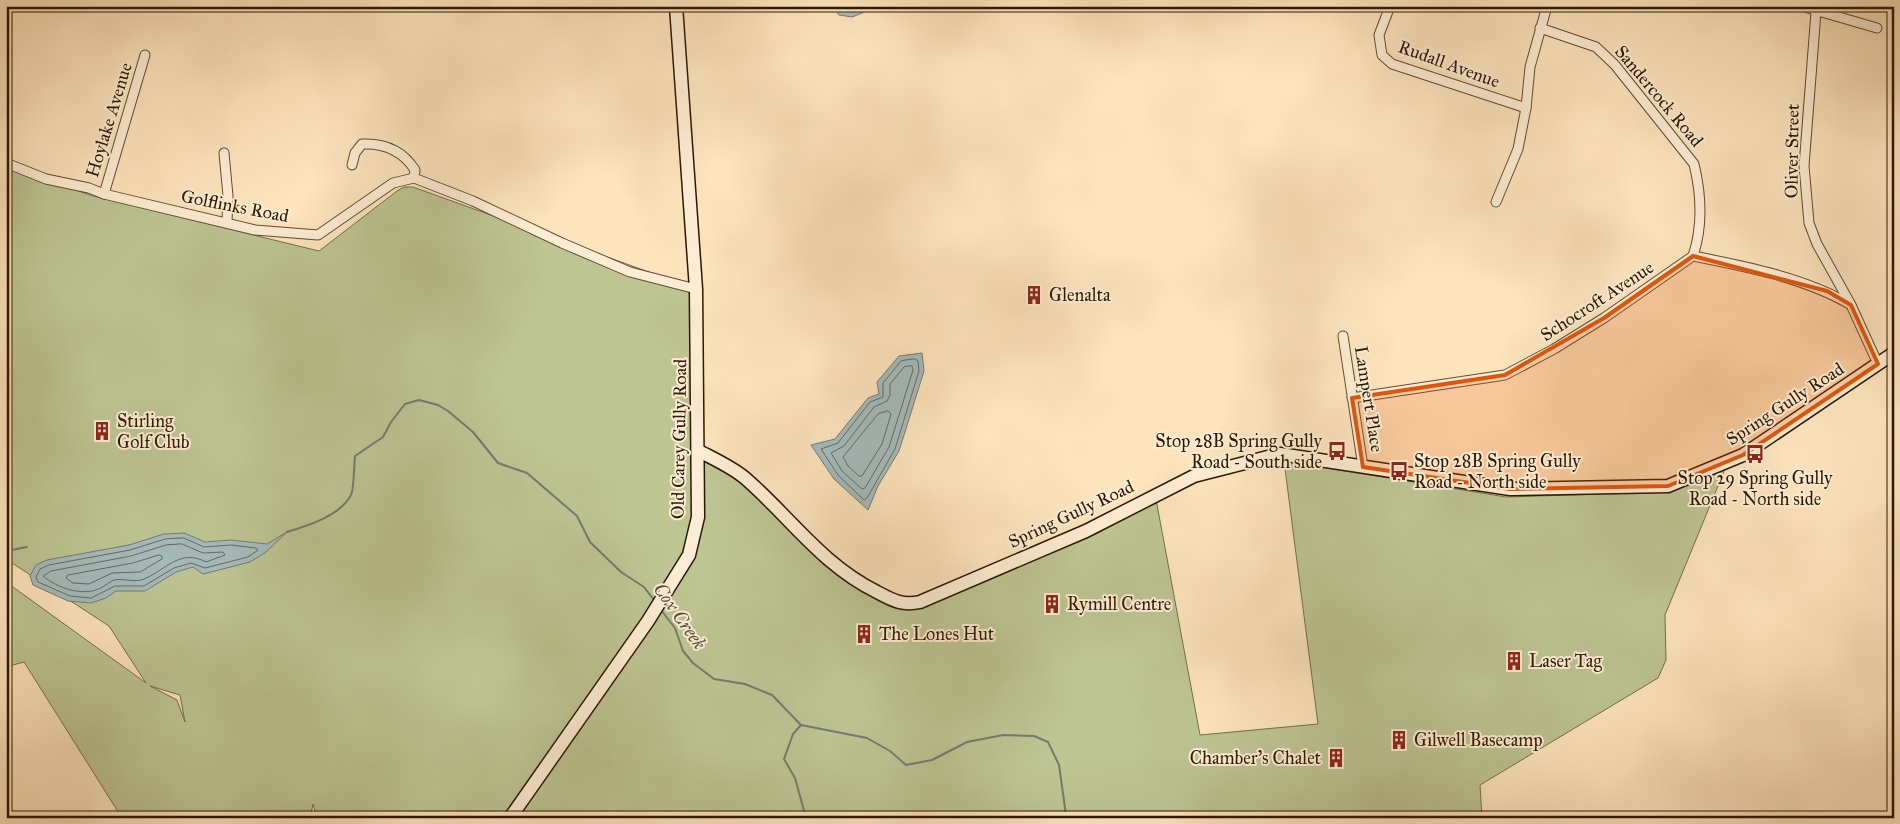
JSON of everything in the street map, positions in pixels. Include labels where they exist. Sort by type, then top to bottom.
[{"type":"main road","name":"Old Carey Gully Road","points":[[510,818],[658,605],[689,555],[698,517],[699,450],[696,289],[676,6]]},
{"type":"main road","name":"Spring Gully Road","points":[[699,450],[744,477],[816,551],[852,579],[897,602],[907,605],[920,602],[1086,531],[1194,476],[1280,454],[1510,489],[1668,486],[1743,455],[1894,353]]},
{"type":"street","name":"Rudall Avenue","points":[[1390,6],[1379,35],[1382,55],[1392,64],[1526,108]]},
{"type":"street","points":[[1496,202],[1518,149],[1526,108],[1530,67],[1547,6]]},
{"type":"street","points":[[1801,6],[1816,12],[1877,28]]},
{"type":"street","name":"Oliver Street","points":[[1816,12],[1804,166],[1809,223],[1817,244],[1851,305],[1878,364]]},
{"type":"street","name":"Sandercock Road","points":[[1540,28],[1596,47],[1615,65],[1694,164],[1698,182],[1699,238],[1693,256]]},
{"type":"street","name":"Hoylake Avenue","points":[[104,194],[145,56]]},
{"type":"street","points":[[352,165],[355,153],[362,144],[375,143],[394,149],[411,163],[415,170],[414,178],[473,201],[562,243],[630,272],[696,289]]},
{"type":"street","points":[[224,153],[228,196],[228,222]]},
{"type":"street","name":"Golflinks Road","points":[[6,163],[46,179],[255,230],[318,235],[393,183],[414,178]]},
{"type":"street","points":[[1693,256],[1728,262],[1827,290],[1851,305]]},
{"type":"street","name":"Schocroft Avenue","points":[[1352,398],[1505,374],[1554,349],[1596,323],[1693,256]]},
{"type":"street","name":"Lampert Place","points":[[1343,336],[1363,467]]},
{"type":"highlighted area","points":[[1693,256],[1827,291],[1851,305],[1878,364],[1743,455],[1668,486],[1510,489],[1363,467],[1352,398],[1505,375],[1604,318]]},
{"type":"green space","points":[[6,166],[93,196],[319,251],[397,191],[404,187],[413,187],[696,289],[699,451],[744,477],[816,551],[907,605],[1155,494],[1200,735],[1318,724],[1284,461],[1506,497],[1670,492],[1725,469],[1665,615],[1666,660],[1658,678],[1480,785],[1482,818],[317,818],[313,804],[310,818],[122,818],[24,662],[6,667],[6,582],[146,683],[109,626],[12,563],[6,555]],"holes":[[[150,686],[180,695],[185,722],[177,700]]]},
{"type":"water","points":[[831,6],[880,6],[852,17],[839,15]]},
{"type":"water","points":[[922,353],[924,371],[899,451],[878,486],[868,510],[834,479],[811,445],[835,439],[868,398],[879,394],[877,382],[899,356]]},
{"type":"water","points":[[287,532],[266,552],[250,562],[203,574],[193,567],[176,572],[145,591],[116,591],[106,598],[91,603],[68,601],[33,585],[30,576],[36,565],[47,560],[129,545],[164,534],[184,533],[205,542],[231,540],[267,544]]},
{"type":"waterway","name":"Cox Creek","points":[[287,532],[304,527],[339,509],[352,492],[355,456],[383,437],[391,422],[405,404],[419,400],[438,405],[448,411],[473,432],[498,463],[527,473],[577,516],[590,542],[621,572],[644,587],[654,600]]},
{"type":"waterway","name":"Cox Creek","points":[[6,551],[27,547]]},
{"type":"waterway","name":"Cox Creek","points":[[661,610],[675,628],[683,651],[693,663],[714,679],[745,684],[772,695],[801,725],[867,738],[890,751],[906,765],[932,760],[967,742],[1003,735],[1034,736],[1048,742],[1059,765],[1066,815],[1069,818]]},
{"type":"waterway","points":[[801,725],[793,734],[784,759],[795,778],[806,818]]},
{"type":"place","name":"Glenalta","points":[[1034,295]]},
{"type":"place","name":"Stirling Golf Club","points":[[102,431]]},
{"type":"place","name":"Stop 28B Spring Gully Road - South side","points":[[1337,451]]},
{"type":"place","name":"Stop 29 Spring Gully Road - North side","points":[[1755,454]]},
{"type":"place","name":"Stop 28B Spring Gully Road - North side","points":[[1399,471]]},
{"type":"place","name":"Rymill Centre","points":[[1052,604]]},
{"type":"place","name":"The Lones Hut","points":[[864,634]]},
{"type":"place","name":"Laser Tag","points":[[1514,661]]},
{"type":"place","name":"Gilwell Basecamp","points":[[1399,740]]},
{"type":"place","name":"Chamber's Chalet","points":[[1336,758]]}]
